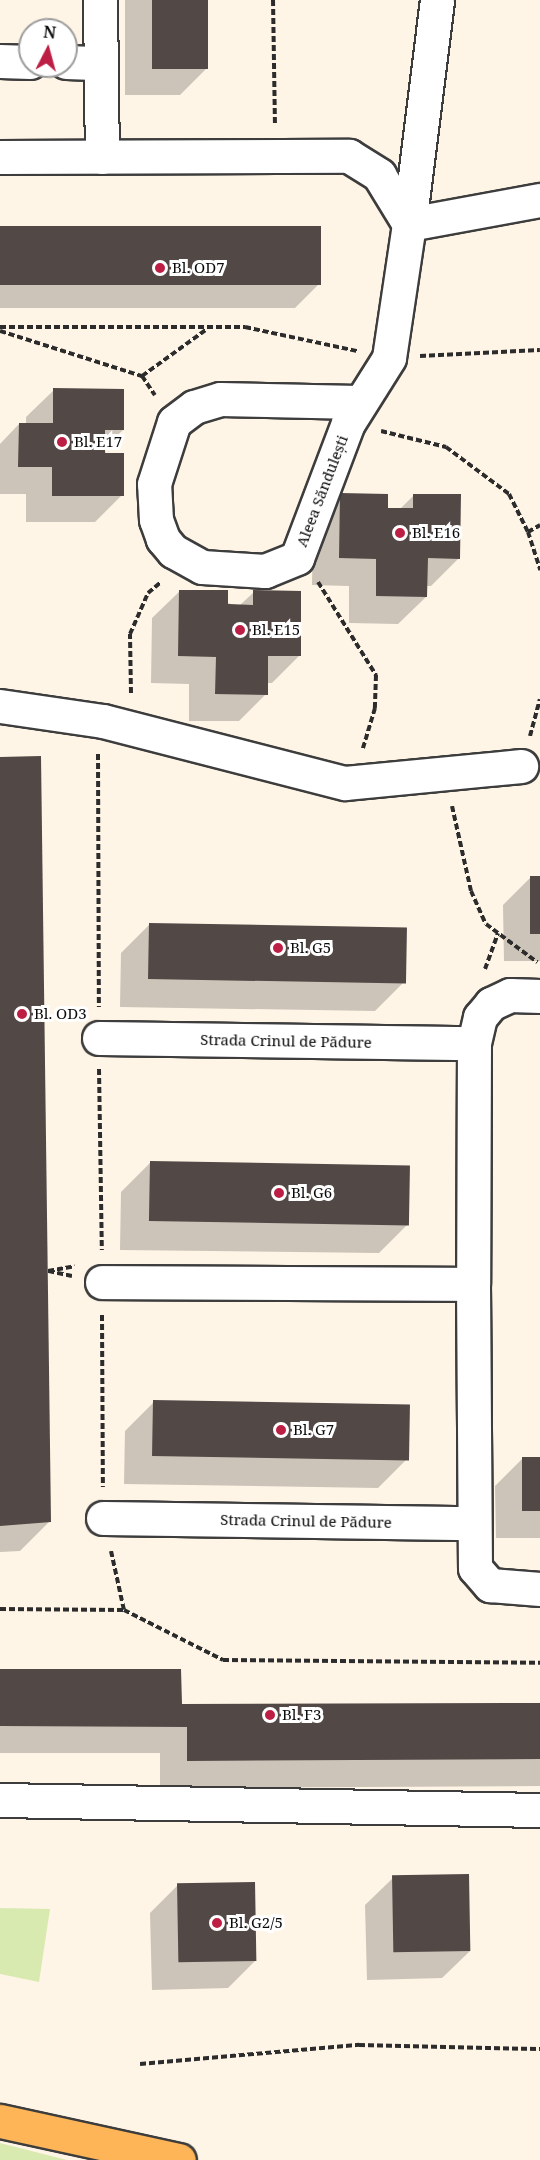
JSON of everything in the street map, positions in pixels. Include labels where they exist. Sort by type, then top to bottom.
[{"type":"main road","points":[[0,2121],[179,2160]]},
{"type":"street","points":[[100,0],[102,158]]},
{"type":"street","name":"Aleea Săndulești","points":[[174,422],[154,484],[156,520],[163,539],[182,556],[201,567],[265,571],[297,558],[353,413],[389,358],[409,224],[437,0]]},
{"type":"street","points":[[0,61],[18,62]]},
{"type":"street","points":[[78,62],[101,63]]},
{"type":"street","points":[[0,158],[336,154],[366,164],[388,187],[409,224],[540,200]]},
{"type":"street","points":[[174,422],[194,407],[220,399],[353,413]]},
{"type":"street","points":[[0,706],[116,724],[345,783],[520,765]]},
{"type":"street","points":[[540,996],[510,995],[491,1004],[480,1017],[474,1043],[473,1284],[475,1568],[490,1585],[540,1589]]},
{"type":"street","name":"Strada Crinul de Pădure","points":[[99,1038],[474,1043]]},
{"type":"street","points":[[102,1282],[473,1284]]},
{"type":"street","name":"Strada Crinul de Pădure","points":[[103,1518],[474,1523]]},
{"type":"street","points":[[0,1800],[540,1810]]},
{"type":"path","points":[[273,0],[276,156]]},
{"type":"path","points":[[0,329],[244,327],[389,358],[540,350]]},
{"type":"path","points":[[142,376],[208,328]]},
{"type":"path","points":[[0,329],[142,376],[174,422]]},
{"type":"path","points":[[353,413],[446,447],[509,494],[528,532],[540,570]]},
{"type":"path","points":[[528,532],[540,525]]},
{"type":"path","points":[[306,539],[312,572],[376,675],[375,708],[366,742],[345,783]]},
{"type":"path","points":[[124,1610],[103,1518],[97,764],[116,724],[130,634],[148,593],[182,556]]},
{"type":"path","points":[[446,773],[471,891],[486,924],[540,965]]},
{"type":"path","points":[[0,1609],[124,1610],[223,1660],[540,1663]]},
{"type":"path","points":[[140,2064],[359,2045],[540,2049]]},
{"type":"green space","points":[[0,1908],[50,1909],[39,1982],[0,1974]]},
{"type":"green space","points":[[0,2143],[67,2160],[0,2160]]},
{"type":"building","points":[[152,0],[208,0],[208,69],[152,69]]},
{"type":"building","name":"Bl. OD7","points":[[0,226],[321,226],[321,285],[0,285]]},
{"type":"building","name":"Bl. E17","points":[[53,388],[124,389],[124,430],[105,430],[105,453],[124,453],[124,496],[52,496],[52,467],[18,467],[19,423],[53,423]]},
{"type":"building","name":"Bl. E16","points":[[340,493],[388,494],[388,508],[413,508],[413,494],[461,494],[460,559],[428,558],[427,597],[376,596],[376,559],[339,558]]},
{"type":"building","name":"Bl. E15","points":[[179,590],[228,590],[228,604],[253,605],[253,590],[301,591],[301,656],[268,656],[268,695],[215,694],[216,657],[178,656]]},
{"type":"building","name":"Bl. OD3","points":[[41,756],[51,1522],[0,1526],[0,757]]},
{"type":"building","points":[[530,876],[540,876],[540,934],[530,934]]},
{"type":"building","name":"Bl. G5","points":[[149,923],[407,928],[406,983],[148,979]]},
{"type":"building","name":"Bl. G6","points":[[150,1161],[410,1166],[409,1226],[149,1221]]},
{"type":"building","name":"Bl. G7","points":[[153,1400],[410,1404],[409,1460],[152,1456]]},
{"type":"building","points":[[522,1457],[540,1457],[540,1511],[522,1511]]},
{"type":"building","name":"Bl. F3","points":[[0,1669],[181,1669],[182,1704],[540,1703],[540,1759],[187,1761],[187,1727],[0,1726]]},
{"type":"building","points":[[469,1874],[470,1951],[393,1952],[392,1875]]},
{"type":"building","name":"Bl. G2/5","points":[[255,1882],[256,1961],[178,1962],[177,1883]]},
{"type":"place","name":"Bl. OD7","points":[[160,268]]},
{"type":"place","name":"Bl. E17","points":[[62,442]]},
{"type":"place","name":"Bl. E16","points":[[400,533]]},
{"type":"place","name":"Bl. E15","points":[[240,630]]},
{"type":"place","name":"Bl. G5","points":[[278,948]]},
{"type":"place","name":"Bl. OD3","points":[[22,1014]]},
{"type":"place","name":"Bl. G6","points":[[279,1193]]},
{"type":"place","name":"Bl. G7","points":[[281,1430]]},
{"type":"place","name":"Bl. F3","points":[[270,1715]]},
{"type":"place","name":"Bl. G2/5","points":[[217,1923]]}]
